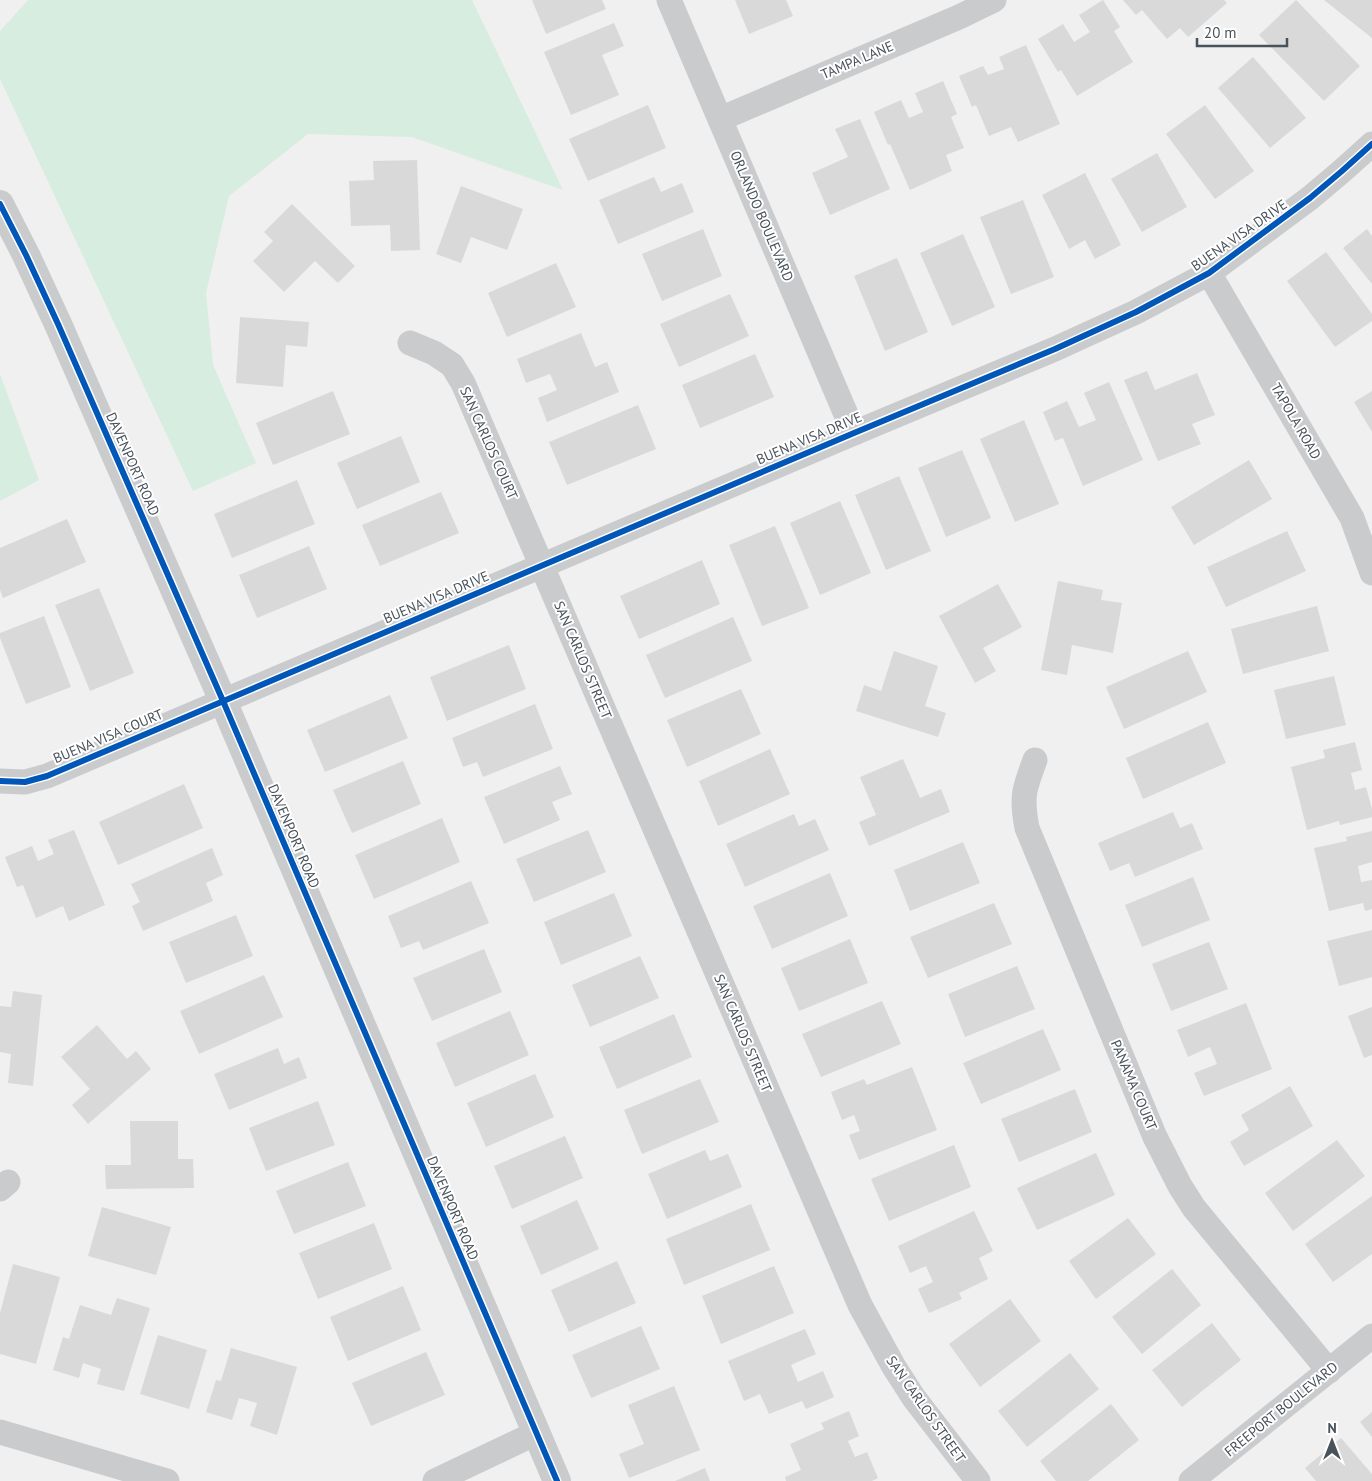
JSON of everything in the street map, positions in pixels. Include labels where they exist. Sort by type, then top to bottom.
[{"type":"street","name":"ORLANDO BOULEVARD","points":[[668,0],[854,433]]},
{"type":"street","name":"TAMPA LANE","points":[[720,119],[994,0]]},
{"type":"street","name":"BUENA VISA DRIVE","points":[[222,701],[1055,349],[1136,312],[1209,273],[1310,198],[1372,144]]},
{"type":"street","name":"DAVENPORT ROAD","points":[[0,204],[58,324],[557,1481]]},
{"type":"street","name":"TAPOLA ROAD","points":[[1209,273],[1352,518],[1372,573]]},
{"type":"street","name":"SAN CARLOS COURT","points":[[410,343],[434,353],[452,365],[463,383],[542,565]]},
{"type":"street","name":"SAN CARLOS STREET","points":[[542,565],[860,1305],[894,1367],[914,1398],[978,1481]]},
{"type":"street","name":"BUENA VISA COURT","points":[[0,781],[25,782],[47,776],[222,701]]},
{"type":"street","name":"PANAMA COURT","points":[[1035,760],[1024,787],[1023,808],[1026,828],[1167,1162],[1194,1208],[1329,1371]]},
{"type":"street","name":"FREEPORT BOULEVARD","points":[[1191,1481],[1372,1336]]},
{"type":"street","points":[[0,1432],[166,1481]]},
{"type":"street","points":[[435,1481],[536,1433]]},
{"type":"green space","points":[[28,0],[472,0],[563,190],[412,137],[308,134],[229,196],[206,293],[213,365],[256,463],[193,491],[0,79],[0,31]]},
{"type":"green space","points":[[0,374],[39,480],[0,501]]},
{"type":"building","points":[[532,0],[602,0],[606,9],[546,34]]},
{"type":"building","points":[[735,0],[786,0],[793,16],[749,34]]},
{"type":"building","points":[[1103,0],[1120,27],[1114,31],[1133,62],[1077,96],[1061,70],[1058,72],[1038,39],[1063,24],[1074,42],[1090,32],[1079,15]]},
{"type":"building","points":[[1123,0],[1224,0],[1227,3],[1188,37],[1180,28],[1167,39],[1142,10],[1136,15]]},
{"type":"building","points":[[1296,0],[1360,66],[1324,101],[1259,35]]},
{"type":"building","points":[[1324,0],[1372,0],[1372,38]]},
{"type":"building","points":[[614,23],[624,46],[602,55],[619,95],[571,115],[544,52]]},
{"type":"building","points":[[1026,45],[1060,124],[1018,142],[1011,127],[989,136],[976,105],[972,107],[959,76],[983,66],[988,75],[1004,69],[999,57]]},
{"type":"building","points":[[1253,57],[1306,118],[1270,148],[1218,88]]},
{"type":"building","points":[[943,81],[957,114],[951,117],[964,148],[946,155],[952,171],[910,190],[874,112],[901,100],[909,118],[923,112],[915,93]]},
{"type":"building","points":[[648,105],[666,148],[588,181],[569,139]]},
{"type":"building","points":[[1205,105],[1254,171],[1215,199],[1166,134]]},
{"type":"building","points":[[860,119],[890,189],[830,215],[812,173],[848,157],[835,129]]},
{"type":"building","points":[[1157,153],[1187,207],[1142,232],[1111,179]]},
{"type":"building","points":[[417,160],[420,250],[391,251],[390,225],[351,226],[349,181],[374,180],[373,161]]},
{"type":"building","points":[[1085,173],[1121,245],[1095,259],[1085,240],[1069,249],[1042,195]]},
{"type":"building","points":[[654,177],[661,192],[682,183],[694,212],[618,244],[599,200]]},
{"type":"building","points":[[461,186],[523,209],[507,250],[471,237],[461,263],[436,254]]},
{"type":"building","points":[[1023,200],[1054,277],[1011,294],[980,217]]},
{"type":"building","points":[[292,204],[355,266],[338,283],[315,261],[284,292],[253,261],[273,241],[264,232]]},
{"type":"building","points":[[703,229],[722,276],[662,301],[642,254]]},
{"type":"building","points":[[1367,229],[1372,236],[1372,284],[1343,248]]},
{"type":"building","points":[[963,234],[995,307],[952,326],[920,253]]},
{"type":"building","points":[[1326,252],[1372,314],[1372,321],[1335,347],[1287,281]]},
{"type":"building","points":[[897,258],[928,332],[885,351],[854,276]]},
{"type":"building","points":[[556,263],[576,307],[507,337],[488,293]]},
{"type":"building","points":[[730,294],[749,336],[679,367],[660,324]]},
{"type":"building","points":[[240,317],[309,322],[307,347],[286,345],[283,387],[236,383]]},
{"type":"building","points":[[581,333],[595,367],[607,362],[619,392],[547,422],[538,398],[557,390],[550,374],[526,383],[517,359]]},
{"type":"building","points":[[755,354],[774,397],[700,428],[682,385]]},
{"type":"building","points":[[1147,371],[1155,390],[1197,373],[1215,415],[1192,424],[1201,444],[1158,461],[1124,380]]},
{"type":"building","points":[[1109,382],[1143,460],[1083,486],[1063,438],[1055,441],[1043,412],[1067,401],[1079,427],[1096,420],[1084,393]]},
{"type":"building","points":[[333,391],[350,434],[273,465],[256,423]]},
{"type":"building","points":[[1372,391],[1372,432],[1354,402]]},
{"type":"building","points":[[638,405],[656,449],[567,485],[549,442]]},
{"type":"building","points":[[1024,420],[1059,504],[1015,522],[980,439]]},
{"type":"building","points":[[401,436],[420,482],[357,509],[337,463]]},
{"type":"building","points":[[962,450],[991,518],[946,537],[918,468]]},
{"type":"building","points":[[1249,460],[1272,499],[1194,545],[1171,507]]},
{"type":"building","points":[[899,476],[931,551],[886,570],[855,495]]},
{"type":"building","points":[[297,480],[315,524],[232,558],[214,514]]},
{"type":"building","points":[[441,492],[459,533],[380,566],[362,525]]},
{"type":"building","points":[[840,501],[871,573],[820,595],[790,523]]},
{"type":"building","points":[[67,519],[86,562],[3,598],[0,590],[0,548]]},
{"type":"building","points":[[775,526],[809,608],[762,626],[729,545]]},
{"type":"building","points":[[1287,531],[1306,571],[1226,607],[1207,567]]},
{"type":"building","points":[[309,546],[327,589],[257,618],[239,575]]},
{"type":"building","points":[[702,560],[720,604],[639,639],[620,596]]},
{"type":"building","points":[[1058,581],[1103,590],[1101,600],[1122,603],[1113,653],[1072,645],[1067,675],[1041,670]]},
{"type":"building","points":[[998,584],[1022,627],[983,648],[996,671],[975,683],[939,616]]},
{"type":"building","points":[[99,588],[134,673],[90,691],[55,605]]},
{"type":"building","points":[[1317,606],[1329,651],[1243,674],[1231,629]]},
{"type":"building","points":[[44,616],[71,687],[26,704],[0,638],[0,633]]},
{"type":"building","points":[[733,617],[752,661],[665,698],[646,655]]},
{"type":"building","points":[[509,645],[526,689],[447,721],[430,677]]},
{"type":"building","points":[[894,651],[938,666],[925,706],[946,713],[938,737],[856,711],[864,685],[881,691]]},
{"type":"building","points":[[1188,651],[1207,692],[1124,729],[1106,687]]},
{"type":"building","points":[[1334,676],[1346,725],[1286,739],[1274,690]]},
{"type":"building","points":[[741,689],[761,734],[687,767],[667,720]]},
{"type":"building","points":[[390,695],[408,738],[325,772],[307,730]]},
{"type":"building","points":[[535,704],[553,749],[483,777],[477,762],[463,767],[452,738]]},
{"type":"building","points":[[1208,722],[1226,763],[1143,799],[1126,758]]},
{"type":"building","points":[[1355,742],[1362,770],[1351,773],[1355,790],[1366,787],[1372,809],[1372,817],[1340,825],[1339,821],[1307,830],[1291,767],[1325,758],[1323,750]]},
{"type":"building","points":[[770,749],[790,794],[718,826],[699,781]]},
{"type":"building","points":[[903,759],[920,798],[941,789],[950,812],[869,846],[859,822],[876,815],[860,777]]},
{"type":"building","points":[[403,761],[421,804],[352,833],[333,790]]},
{"type":"building","points":[[560,766],[572,794],[552,802],[560,820],[504,844],[484,797]]},
{"type":"building","points":[[184,784],[203,828],[118,865],[99,822]]},
{"type":"building","points":[[1173,812],[1180,828],[1192,823],[1203,849],[1135,877],[1129,863],[1110,871],[1098,843]]},
{"type":"building","points":[[794,814],[799,826],[815,819],[829,850],[745,887],[726,844]]},
{"type":"building","points":[[442,818],[460,862],[374,899],[355,855]]},
{"type":"building","points":[[74,830],[105,905],[69,921],[63,906],[36,918],[23,885],[17,887],[5,857],[32,846],[38,861],[54,854],[48,840]]},
{"type":"building","points":[[588,830],[606,872],[534,902],[516,859]]},
{"type":"building","points":[[1372,831],[1372,862],[1358,866],[1361,882],[1372,880],[1372,909],[1365,911],[1363,903],[1329,911],[1314,848],[1347,841],[1346,837]]},
{"type":"building","points":[[963,842],[980,883],[910,911],[894,870]]},
{"type":"building","points":[[212,848],[223,875],[206,883],[213,901],[143,931],[132,906],[140,902],[131,884]]},
{"type":"building","points":[[830,873],[848,916],[772,949],[753,906]]},
{"type":"building","points":[[1193,877],[1210,920],[1142,947],[1125,905]]},
{"type":"building","points":[[471,881],[489,923],[423,950],[419,941],[401,948],[388,916]]},
{"type":"building","points":[[614,893],[632,936],[561,965],[544,922]]},
{"type":"building","points":[[994,903],[1012,944],[928,978],[910,937]]},
{"type":"building","points":[[236,915],[253,956],[186,983],[169,942]]},
{"type":"building","points":[[1372,930],[1372,977],[1339,986],[1327,941]]},
{"type":"building","points":[[850,939],[868,983],[799,1011],[781,968]]},
{"type":"building","points":[[1209,942],[1228,989],[1171,1011],[1152,964]]},
{"type":"building","points":[[484,949],[502,992],[432,1021],[413,978]]},
{"type":"building","points":[[640,956],[659,998],[590,1027],[572,985]]},
{"type":"building","points":[[1017,966],[1035,1009],[965,1037],[948,994]]},
{"type":"building","points":[[264,975],[283,1017],[199,1054],[180,1011]]},
{"type":"building","points":[[13,991],[42,995],[33,1086],[8,1083],[11,1054],[0,1052],[0,1006],[11,1007]]},
{"type":"building","points":[[882,1001],[901,1044],[821,1077],[802,1034]]},
{"type":"building","points":[[1246,1003],[1272,1069],[1204,1096],[1194,1073],[1217,1064],[1210,1047],[1188,1057],[1177,1030]]},
{"type":"building","points":[[1372,1007],[1372,1055],[1364,1058],[1348,1016]]},
{"type":"building","points":[[510,1011],[529,1055],[455,1087],[436,1043]]},
{"type":"building","points":[[674,1014],[692,1057],[617,1089],[599,1047]]},
{"type":"building","points":[[97,1025],[127,1059],[136,1051],[151,1069],[88,1124],[72,1105],[90,1089],[61,1057]]},
{"type":"building","points":[[1043,1029],[1061,1070],[981,1104],[963,1063]]},
{"type":"building","points":[[278,1048],[284,1064],[299,1057],[307,1078],[229,1110],[214,1074]]},
{"type":"building","points":[[912,1067],[937,1130],[859,1160],[849,1135],[860,1131],[854,1115],[842,1120],[831,1092],[864,1079],[867,1085]]},
{"type":"building","points":[[535,1074],[554,1117],[486,1147],[467,1103]]},
{"type":"building","points":[[700,1079],[719,1122],[642,1154],[624,1110]]},
{"type":"building","points":[[1290,1086],[1313,1126],[1244,1166],[1230,1142],[1249,1130],[1241,1115]]},
{"type":"building","points":[[1075,1089],[1092,1132],[1019,1162],[1001,1119]]},
{"type":"building","points":[[318,1101],[335,1145],[266,1171],[249,1128]]},
{"type":"building","points":[[130,1121],[178,1121],[178,1159],[193,1159],[194,1188],[106,1189],[105,1165],[131,1165]]},
{"type":"building","points":[[565,1136],[583,1178],[512,1209],[494,1166]]},
{"type":"building","points":[[1337,1140],[1365,1176],[1293,1231],[1265,1193]]},
{"type":"building","points":[[954,1145],[971,1187],[889,1221],[871,1179]]},
{"type":"building","points":[[705,1150],[710,1161],[728,1154],[742,1187],[667,1219],[648,1174]]},
{"type":"building","points":[[1096,1153],[1115,1195],[1037,1230],[1017,1188]]},
{"type":"building","points":[[348,1162],[366,1206],[294,1234],[276,1191]]},
{"type":"building","points":[[1372,1196],[1372,1254],[1333,1282],[1305,1244]]},
{"type":"building","points":[[577,1200],[599,1249],[541,1275],[520,1226]]},
{"type":"building","points":[[751,1204],[770,1250],[684,1285],[666,1239]]},
{"type":"building","points":[[102,1207],[171,1227],[156,1275],[88,1256]]},
{"type":"building","points":[[974,1211],[993,1251],[979,1258],[988,1279],[959,1293],[962,1299],[929,1313],[918,1289],[933,1282],[926,1266],[910,1273],[898,1246]]},
{"type":"building","points":[[1128,1218],[1156,1254],[1096,1299],[1069,1261]]},
{"type":"building","points":[[374,1223],[392,1269],[318,1299],[299,1253]]},
{"type":"building","points":[[617,1261],[636,1303],[569,1332],[551,1290]]},
{"type":"building","points":[[13,1264],[60,1277],[36,1364],[0,1354],[0,1313]]},
{"type":"building","points":[[774,1266],[794,1313],[721,1344],[702,1296]]},
{"type":"building","points":[[1172,1269],[1201,1305],[1142,1354],[1112,1317]]},
{"type":"building","points":[[403,1286],[421,1330],[348,1361],[330,1317]]},
{"type":"building","points":[[117,1298],[150,1308],[124,1391],[97,1384],[101,1369],[83,1363],[79,1378],[53,1370],[63,1337],[69,1339],[80,1305],[111,1315]]},
{"type":"building","points":[[1010,1299],[1041,1341],[980,1387],[949,1344]]},
{"type":"building","points":[[1212,1323],[1241,1360],[1182,1407],[1152,1370]]},
{"type":"building","points":[[641,1326],[660,1369],[591,1398],[572,1355]]},
{"type":"building","points":[[805,1329],[816,1354],[791,1365],[798,1382],[823,1371],[834,1397],[806,1409],[802,1401],[769,1414],[760,1394],[744,1401],[728,1361]]},
{"type":"building","points":[[158,1335],[207,1350],[189,1409],[140,1394]]},
{"type":"building","points":[[231,1348],[297,1367],[277,1435],[250,1426],[257,1403],[239,1398],[232,1420],[206,1412],[216,1380],[221,1381]]},
{"type":"building","points":[[426,1352],[445,1395],[371,1426],[352,1383]]},
{"type":"building","points":[[1070,1353],[1099,1389],[1027,1447],[998,1411]]},
{"type":"building","points":[[674,1386],[700,1450],[629,1478],[619,1454],[644,1444],[628,1405]]},
{"type":"building","points":[[1111,1404],[1139,1440],[1088,1481],[1056,1481],[1040,1461]]},
{"type":"building","points":[[849,1411],[859,1436],[848,1441],[855,1457],[867,1452],[878,1478],[872,1481],[786,1481],[785,1477],[801,1470],[790,1444],[824,1429],[821,1423]]},
{"type":"building","points":[[1372,1412],[1372,1437],[1360,1422]]},
{"type":"building","points":[[1341,1438],[1372,1474],[1372,1481],[1316,1481],[1305,1468]]},
{"type":"building","points":[[705,1468],[710,1481],[675,1481]]},
{"type":"cycle path","points":[[0,781],[25,782],[47,776],[1055,349],[1136,312],[1209,273],[1310,198],[1372,144]]},
{"type":"cycle path","points":[[0,204],[58,324],[223,701],[557,1481]]}]
